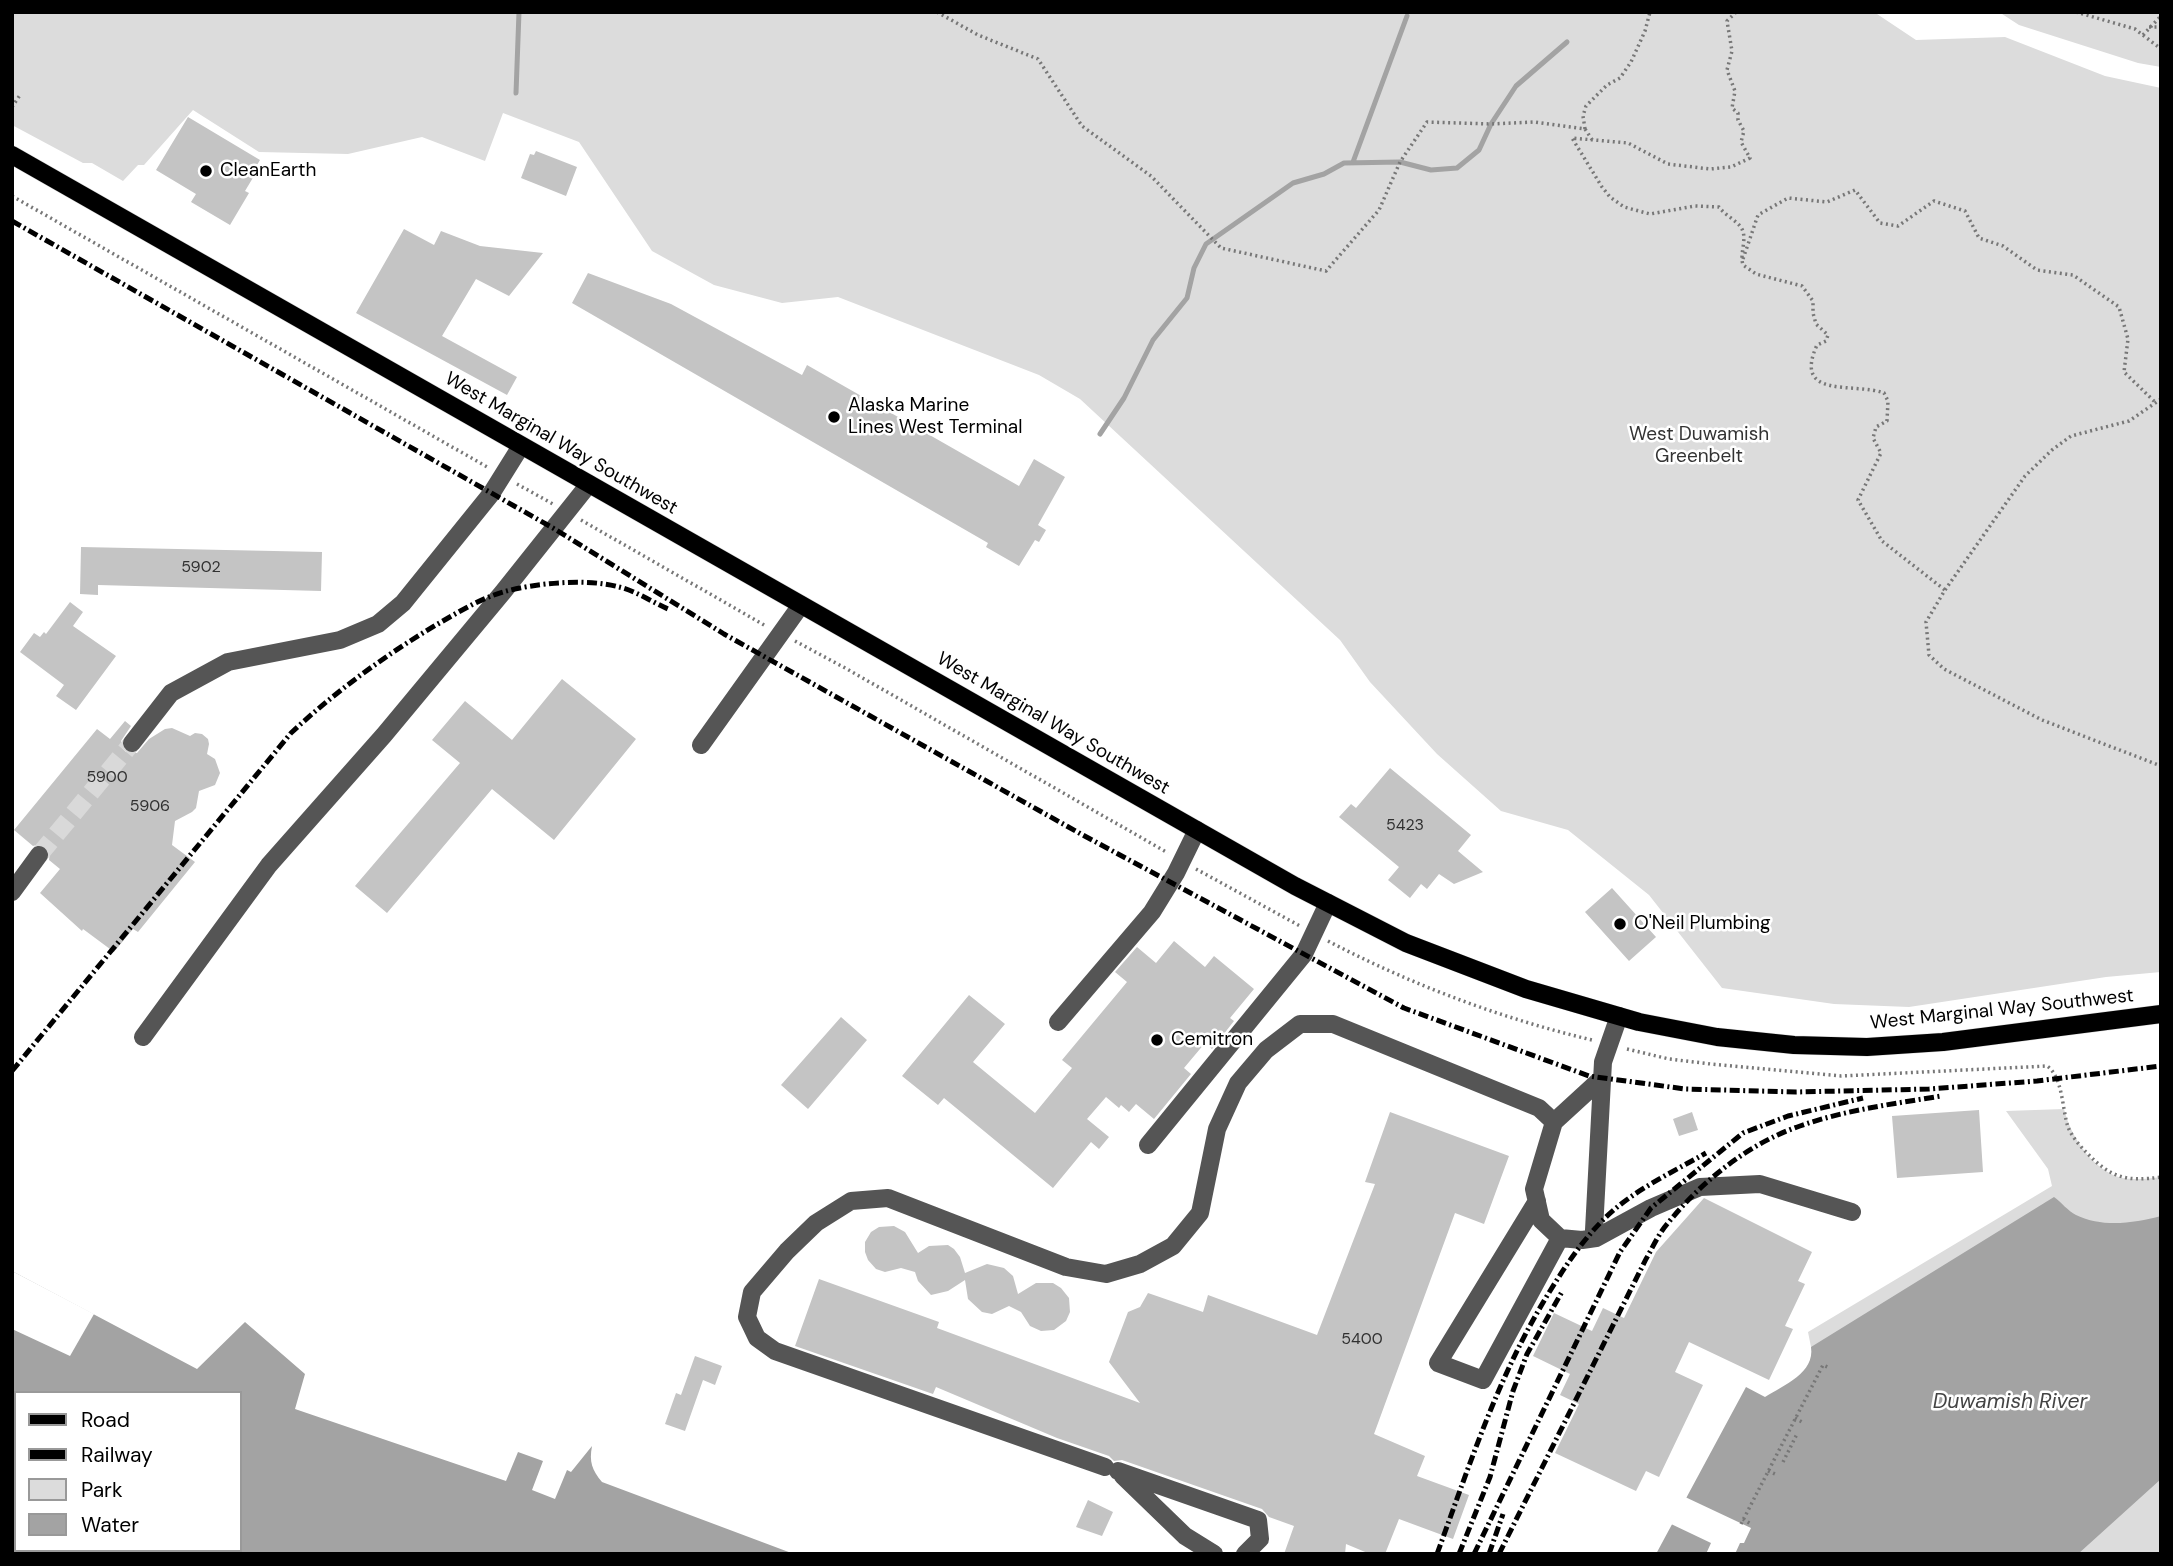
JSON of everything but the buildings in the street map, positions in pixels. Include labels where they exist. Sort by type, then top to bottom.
[{"type":"main road","name":"West Marginal Way Southwest","points":[[12,155],[1197,830],[1406,943],[1527,989],[1619,1016],[1717,1037],[1794,1045],[1867,1047],[1943,1042],[2161,1014]]},
{"type":"lane","points":[[132,743],[171,693],[228,662],[340,640],[378,624],[403,603],[483,504],[521,446]]},
{"type":"lane","points":[[143,1037],[269,865],[384,735],[589,484]]},
{"type":"lane","points":[[701,746],[801,605]]},
{"type":"lane","points":[[1058,1023],[1152,912],[1176,873],[1197,830]]},
{"type":"lane","points":[[12,892],[39,855]]},
{"type":"lane","points":[[1148,1145],[1304,954],[1328,903]]},
{"type":"lane","points":[[1596,1238],[1594,1230],[1603,1062],[1619,1016]]},
{"type":"lane","points":[[1105,1466],[775,1351],[757,1338],[747,1317],[752,1292],[787,1251],[816,1223],[851,1201],[888,1198],[1066,1267],[1106,1274],[1140,1264],[1174,1246],[1200,1213],[1217,1129],[1238,1083],[1266,1050],[1300,1024],[1333,1024],[1539,1108],[1554,1122]]},
{"type":"lane","points":[[1602,1078],[1554,1122],[1534,1189],[1541,1220],[1560,1238],[1596,1238],[1651,1208],[1700,1188],[1760,1184],[1852,1212]]},
{"type":"lane","points":[[1537,1201],[1438,1363],[1483,1380],[1560,1238]]},
{"type":"lane","points":[[1214,1554],[1185,1536],[1118,1471],[1258,1520],[1260,1539],[1245,1554]]},
{"type":"path","points":[[937,12],[978,35],[1038,60],[1082,125],[1151,176],[1221,248],[1326,271],[1379,210],[1400,162],[1427,122],[1535,122],[1585,129]]},
{"type":"path","points":[[1593,141],[1585,129],[1583,116],[1586,106],[1607,85],[1620,78],[1631,62],[1646,31],[1650,12]]},
{"type":"path","points":[[1736,12],[1727,21],[1732,51],[1727,70],[1735,91],[1732,108],[1738,113],[1738,120],[1744,131],[1741,142],[1750,158],[1731,167],[1710,169],[1668,164],[1628,143],[1572,138],[1589,169],[1610,197],[1625,207],[1650,214],[1695,206],[1719,207],[1728,218],[1740,226],[1744,235],[1742,262],[1756,274],[1802,286],[1813,301],[1816,324],[1828,335],[1826,341],[1817,345],[1810,363],[1816,380],[1837,387],[1871,388],[1884,393],[1888,401],[1887,421],[1876,427],[1873,438],[1881,453],[1858,500],[1882,541],[1945,590]]},
{"type":"path","points":[[2076,12],[2136,29],[2161,49]]},
{"type":"path","points":[[2143,35],[2161,16]]},
{"type":"path","points":[[2149,27],[2161,27]]},
{"type":"path","points":[[12,107],[20,95]]},
{"type":"path","points":[[1742,262],[1758,215],[1788,198],[1827,202],[1855,190],[1880,223],[1898,226],[1934,201],[1965,211],[1979,238],[2003,246],[2037,270],[2073,275],[2119,307],[2128,339],[2124,372],[2156,403]]},
{"type":"path","points":[[2161,399],[2129,421],[2071,436],[2052,450],[2025,476],[1945,590],[1926,622],[1929,655],[1944,669],[2042,720],[2161,766]]},
{"type":"path","points":[[1751,1524],[1742,1521],[1823,1365],[1830,1368]]},
{"type":"path","points":[[1795,1418],[1802,1422]]},
{"type":"path","points":[[1783,1462],[1797,1434]]},
{"type":"path","points":[[1781,1446],[1789,1450]]},
{"type":"path","points":[[1768,1471],[1775,1474]]},
{"type":"green space","name":"West Duwamish Greenbelt","points":[[12,12],[1874,12],[1916,40],[2005,37],[2105,76],[2161,88],[2161,972],[2106,977],[1909,1007],[1834,1004],[1722,988],[1649,895],[1568,830],[1501,811],[1437,754],[1370,682],[1340,640],[1080,399],[1039,375],[838,297],[782,303],[714,285],[652,251],[579,142],[503,113],[485,161],[422,137],[348,154],[259,152],[193,110],[144,165],[138,165],[123,181],[92,163],[83,163],[12,125]]},
{"type":"green space","points":[[1999,12],[2161,12],[2161,67],[2138,63],[2019,25]]},
{"type":"green space","points":[[2064,1109],[2084,1151],[2101,1168],[2122,1178],[2161,1177],[2161,1292],[1847,1350],[1811,1347],[1808,1332],[2052,1186],[2048,1169],[2006,1111]]},
{"type":"green space","points":[[2161,1416],[2161,1554],[2016,1554]]},
{"type":"water","name":"Duwamish River","points":[[2054,1197],[2076,1215],[2097,1222],[2140,1221],[2161,1216],[2161,1479],[2078,1554],[1656,1554],[1746,1387],[1765,1397],[1789,1383],[1808,1364],[1811,1347]]},
{"type":"water","points":[[12,1271],[197,1369],[245,1322],[305,1374],[295,1409],[506,1481],[518,1452],[543,1461],[532,1490],[555,1499],[567,1470],[571,1472],[592,1446],[592,1466],[602,1482],[794,1554],[12,1554]]},
{"type":"pier","points":[[12,1271],[94,1314],[70,1356],[12,1329]]},
{"type":"pier","points":[[1683,1496],[1751,1528],[1735,1554],[1706,1554],[1711,1543],[1669,1523]]},
{"type":"waterway","points":[[516,93],[519,12]]},
{"type":"waterway","points":[[1353,162],[1407,16]]},
{"type":"waterway","points":[[1100,434],[1124,398],[1153,340],[1187,298],[1194,268],[1206,244],[1293,183],[1324,174],[1344,163],[1400,162],[1431,170],[1457,168],[1479,150],[1491,124],[1516,86],[1567,42]]},
{"type":"tunnel","points":[[39,855],[132,743]]},
{"type":"railway","points":[[12,221],[553,528],[724,634],[1081,834],[1404,1008],[1589,1076],[1685,1089],[1796,1092],[1929,1089],[2037,1081],[2161,1066]]},
{"type":"railway","points":[[12,1071],[291,733],[379,662],[477,602],[530,586],[577,582],[606,584],[632,591],[668,609]]},
{"type":"railway","points":[[1499,1554],[1646,1259],[1662,1231],[1695,1193],[1745,1153],[1781,1133],[1817,1120],[1941,1096]]},
{"type":"railway","points":[[1474,1554],[1620,1252],[1651,1208],[1743,1133],[1788,1116],[1863,1098]]},
{"type":"railway","points":[[1437,1554],[1474,1453],[1515,1354],[1568,1263],[1615,1209],[1652,1183],[1706,1153]]},
{"type":"railway","points":[[1459,1554],[1490,1477],[1513,1391],[1527,1354],[1563,1290]]},
{"type":"railway","points":[[1489,1554],[1503,1514]]},
{"type":"place","name":"CleanEarth","points":[[206,171]]},
{"type":"place","name":"Alaska Marine Lines West Terminal","points":[[834,417]]},
{"type":"place","name":"O'Neil Plumbing","points":[[1620,924]]},
{"type":"place","name":"Cemitron","points":[[1157,1040]]}]
